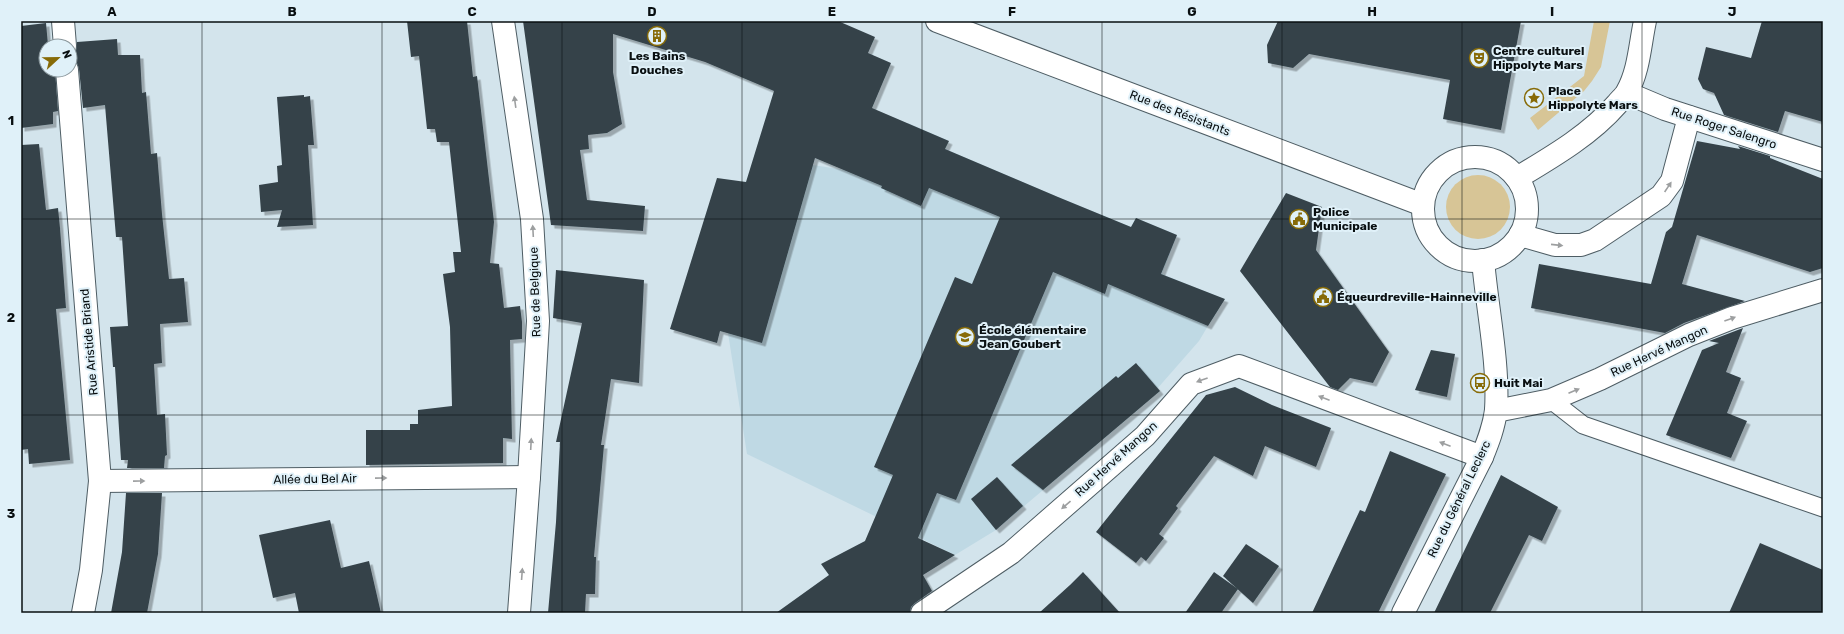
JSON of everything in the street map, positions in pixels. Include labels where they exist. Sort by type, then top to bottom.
[{"type":"street","points":[[63,21],[64,38]]},
{"type":"street","name":"Rue de Belgique","points":[[503,21],[532,219],[538,321],[519,613]]},
{"type":"street","name":"Rue des Résistants","points":[[937,21],[1423,205]]},
{"type":"street","points":[[1517,178],[1582,135],[1608,114],[1627,93],[1636,70],[1645,21]]},
{"type":"street","name":"Rue Aristide Briand","points":[[68,78],[100,481],[91,570],[83,613]]},
{"type":"street","name":"Rue Roger Salengro","points":[[1627,93],[1689,117],[1823,160]]},
{"type":"street","points":[[1520,235],[1555,246],[1581,244],[1596,240],[1661,196],[1672,181],[1689,117]]},
{"type":"street","points":[[1469,157],[1487,158],[1503,166],[1517,178],[1524,191],[1526,206],[1525,221],[1520,235],[1510,247],[1497,256],[1483,260],[1467,260],[1452,256],[1439,247],[1430,235],[1424,221],[1423,205],[1427,188],[1437,173],[1452,162],[1469,157]]},
{"type":"street","name":"Rue du Général Leclerc","points":[[1403,613],[1482,458],[1491,434],[1496,411],[1495,371],[1483,260]]},
{"type":"street","name":"Rue Hervé Mangon","points":[[1496,411],[1551,400],[1600,380],[1732,318],[1823,290]]},
{"type":"street","name":"Rue Hervé Mangon","points":[[922,613],[1011,553],[1145,436],[1191,384],[1239,366],[1482,458]]},
{"type":"street","name":"Allée du Bel Air","points":[[100,481],[529,477]]},
{"type":"lane","points":[[1551,400],[1583,425],[1823,508]]},
{"type":"shaded area","points":[[1594,21],[1610,21],[1601,67],[1584,91],[1538,130],[1530,118],[1584,76]]},
{"type":"shaded area","name":"École élémentaire Jean Goubert","points":[[908,123],[949,141],[945,149],[1058,197],[1131,227],[1136,218],[1177,235],[1162,274],[1224,299],[1199,341],[1142,406],[996,530],[955,555],[747,454],[728,333],[780,157],[813,165],[845,170],[892,161]]},
{"type":"shaded area","points":[[1478,175],[1496,181],[1504,189],[1510,207],[1504,225],[1496,233],[1478,239],[1460,233],[1452,225],[1446,207],[1452,189],[1460,181]]},
{"type":"building","points":[[407,21],[467,21],[473,77],[477,76],[494,222],[490,263],[499,264],[504,308],[520,306],[522,322],[522,339],[510,340],[512,439],[503,438],[503,463],[366,465],[366,430],[410,430],[410,424],[418,424],[418,410],[452,406],[450,327],[443,274],[455,272],[453,252],[461,252],[449,142],[437,142],[435,129],[427,129],[419,56],[411,57]]},
{"type":"building","points":[[523,21],[838,21],[875,37],[868,53],[891,63],[872,108],[949,141],[945,149],[1058,197],[1131,227],[1136,218],[1177,235],[1161,274],[1225,299],[1208,326],[1108,284],[1105,294],[1053,272],[956,500],[937,493],[918,538],[955,555],[923,575],[932,591],[911,607],[910,613],[776,613],[829,575],[821,564],[865,541],[893,475],[874,467],[955,277],[972,284],[1000,217],[929,188],[921,206],[881,188],[882,186],[815,158],[762,343],[720,331],[717,343],[670,329],[717,178],[746,182],[774,91],[705,62],[613,34],[613,72],[622,124],[607,133],[588,135],[589,149],[580,150],[587,200],[645,206],[643,231],[551,225]]},
{"type":"building","points":[[1278,21],[1521,21],[1501,130],[1443,119],[1450,80],[1309,54],[1293,68],[1268,63],[1267,45]]},
{"type":"building","points":[[1762,21],[1823,21],[1823,122],[1785,111],[1778,132],[1724,115],[1714,93],[1703,89],[1698,79],[1706,47],[1751,58]]},
{"type":"building","points":[[46,23],[47,38],[38,38],[38,78],[56,78],[58,111],[53,112],[53,124],[21,128],[21,26]]},
{"type":"building","points":[[117,39],[118,55],[140,55],[142,93],[146,92],[151,154],[157,153],[169,279],[184,278],[188,322],[160,324],[162,363],[154,364],[157,415],[165,414],[167,455],[165,456],[164,468],[127,468],[128,460],[121,460],[115,367],[113,367],[110,327],[128,326],[122,237],[116,237],[105,105],[83,108],[78,66],[78,42]]},
{"type":"building","points":[[304,95],[304,97],[310,96],[314,145],[308,145],[313,225],[277,227],[282,210],[261,212],[259,185],[278,182],[277,166],[282,165],[277,97]]},
{"type":"building","points":[[1697,141],[1740,149],[1738,146],[1770,156],[1770,158],[1823,179],[1823,268],[1810,272],[1697,235],[1682,284],[1745,301],[1684,323],[1665,333],[1531,308],[1539,264],[1651,284],[1666,232],[1672,227]]},
{"type":"building","points":[[39,144],[46,210],[58,208],[60,228],[66,308],[56,309],[70,460],[29,464],[28,449],[21,450],[21,145]]},
{"type":"building","points":[[1286,193],[1322,207],[1316,250],[1389,352],[1373,383],[1350,378],[1338,390],[1330,387],[1240,271]]},
{"type":"building","points":[[556,270],[644,280],[639,383],[611,379],[601,445],[604,445],[594,557],[596,557],[595,594],[586,594],[585,613],[548,613],[556,522],[560,442],[556,442],[582,323],[553,318]]},
{"type":"building","points":[[1743,328],[1726,372],[1741,378],[1727,413],[1747,421],[1731,458],[1666,435],[1702,350],[1719,343],[1709,341]]},
{"type":"building","points":[[1431,350],[1455,354],[1447,397],[1415,390]]},
{"type":"building","points":[[1136,363],[1160,391],[1043,490],[1011,465],[1116,376],[1118,378]]},
{"type":"building","points":[[1235,387],[1272,405],[1331,428],[1316,467],[1265,446],[1253,476],[1214,456],[1176,506],[1178,508],[1159,534],[1164,538],[1146,561],[1141,557],[1136,563],[1096,532],[1206,395]]},
{"type":"building","points":[[1390,451],[1446,474],[1378,613],[1312,613],[1360,510],[1365,512]]},
{"type":"building","points":[[1501,475],[1558,507],[1542,541],[1529,535],[1490,613],[1434,613]]},
{"type":"building","points":[[997,477],[1023,506],[996,530],[971,499]]},
{"type":"building","points":[[126,493],[162,493],[158,554],[147,613],[111,613],[122,552]]},
{"type":"building","points":[[330,520],[341,568],[369,561],[381,613],[299,613],[295,593],[273,598],[259,535]]},
{"type":"building","points":[[1760,543],[1823,570],[1823,613],[1729,613]]},
{"type":"building","points":[[1246,544],[1279,566],[1253,603],[1223,576]]},
{"type":"building","points":[[1083,572],[1120,613],[1039,613],[1070,585]]},
{"type":"building","points":[[1214,572],[1238,589],[1221,613],[1185,613]]},
{"type":"place","name":"Les Bains Douches","points":[[657,36]]},
{"type":"place","name":"Centre culturel Hippolyte Mars","points":[[1479,58]]},
{"type":"place","name":"Place Hippolyte Mars","points":[[1534,98]]},
{"type":"place","name":"Police Municipale","points":[[1299,219]]},
{"type":"place","name":"Équeurdreville-Hainneville","points":[[1323,297]]},
{"type":"place","name":"École élémentaire Jean Goubert","points":[[965,337]]},
{"type":"place","name":"Huit Mai","points":[[1480,383]]}]
